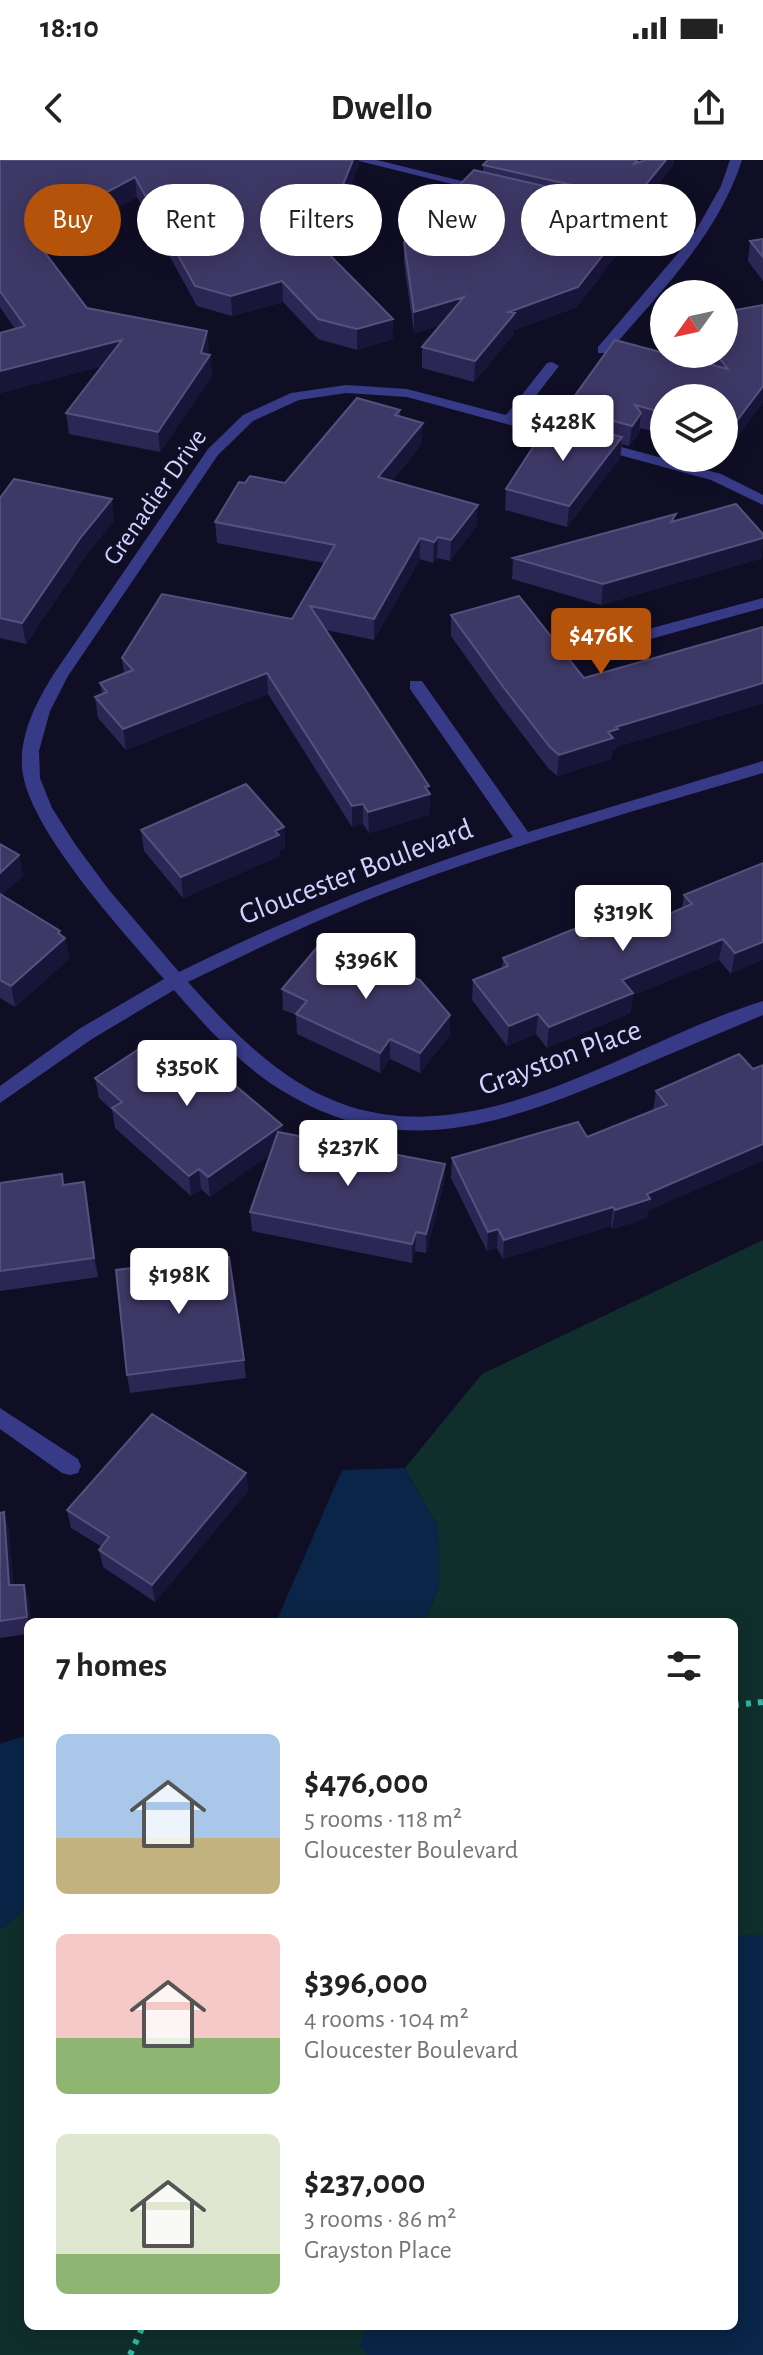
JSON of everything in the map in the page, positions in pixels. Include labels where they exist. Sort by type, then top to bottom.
[{"type":"street","points":[[361,160],[468,184]]},
{"type":"street","points":[[603,350],[698,236],[730,185],[736,160]]},
{"type":"street","points":[[510,420],[552,366]]},
{"type":"street","name":"Grenadier Drive","points":[[177,980],[69,851],[39,800],[32,776],[35,726],[46,700],[213,452],[248,418],[296,396],[364,388],[407,393],[716,477],[763,501]]},
{"type":"street","points":[[614,644],[763,603]]},
{"type":"street","points":[[416,685],[524,839]]},
{"type":"street","name":"Gloucester Boulevard","points":[[5,1085],[177,980],[287,924],[349,899],[524,839],[763,767]]},
{"type":"street","name":"Grayston Place","points":[[177,980],[245,1052],[286,1085],[341,1110],[386,1120],[419,1123],[484,1117],[519,1108],[763,1008]]},
{"type":"street","points":[[0,1417],[70,1466]]},
{"type":"path","points":[[738,1705],[763,1702]]},
{"type":"path","points":[[130,2355],[141,2330]]},
{"type":"green space","points":[[763,1240],[763,2355],[0,2355],[0,1930],[24,1910],[24,2330],[738,2330],[738,1618],[426,1618],[439,1588],[438,1527],[405,1468],[482,1374]]},
{"type":"water","points":[[405,1468],[438,1527],[439,1588],[426,1618],[278,1618],[342,1470]]},
{"type":"water","points":[[24,1736],[24,1910],[0,1930],[0,1744]]},
{"type":"water","points":[[763,1935],[763,2355],[367,2355],[360,2345],[366,2330],[738,2330],[738,1937]]},
{"type":"building","points":[[0,160],[353,160],[343,184],[260,184],[260,256],[331,256],[393,319],[357,329],[318,319],[282,281],[231,296],[195,286],[178,256],[244,256],[244,184],[139,184],[135,177],[121,184],[24,184],[24,256],[47,256],[87,308],[207,331],[201,353],[210,355],[158,432],[66,413],[122,340],[0,371],[0,333],[25,326],[0,291]]},
{"type":"building","points":[[488,160],[637,160],[634,164],[645,160],[666,160],[646,184],[567,184],[483,165]]},
{"type":"building","points":[[474,170],[535,184],[521,184],[521,256],[602,256],[578,287],[509,312],[515,313],[475,361],[422,347],[464,297],[414,312],[406,256],[505,256],[505,184],[460,184]]},
{"type":"building","points":[[763,239],[763,257],[750,241]]},
{"type":"building","points":[[763,305],[763,386],[738,419],[738,384],[650,384],[650,409],[635,405],[641,413],[632,426],[566,408],[615,340],[650,349],[650,368],[738,368],[738,309]]},
{"type":"building","points":[[357,398],[400,410],[395,415],[423,423],[378,477],[478,505],[451,540],[438,537],[434,542],[420,538],[374,619],[310,606],[429,786],[425,787],[430,794],[368,812],[363,804],[352,806],[267,673],[123,729],[95,697],[107,692],[100,683],[133,670],[122,658],[162,594],[292,619],[335,545],[215,522],[239,482],[245,483],[250,476],[285,483]]},
{"type":"building","points":[[557,420],[622,437],[569,506],[506,489],[533,447]]},
{"type":"building","points":[[14,479],[112,499],[81,537],[22,623],[0,618],[0,498]]},
{"type":"building","points":[[736,504],[763,534],[763,538],[603,584],[513,558],[676,514],[671,522]]},
{"type":"building","points":[[519,596],[584,678],[763,627],[763,683],[616,727],[618,729],[608,732],[613,738],[559,755],[504,688],[451,615]]},
{"type":"building","points":[[246,784],[284,827],[275,831],[279,835],[181,877],[141,830]]},
{"type":"building","points":[[0,844],[19,855],[0,873]]},
{"type":"building","points":[[763,863],[763,942],[735,953],[723,939],[622,980],[633,993],[549,1027],[538,1014],[509,1026],[473,980],[508,966],[503,958],[574,929],[582,939],[618,925],[625,933],[692,904],[684,895]]},
{"type":"building","points":[[0,894],[60,931],[58,933],[65,938],[11,986],[0,980]]},
{"type":"building","points":[[319,945],[352,960],[358,953],[420,980],[450,1015],[420,1053],[390,1039],[380,1053],[296,1014],[307,1001],[282,989]]},
{"type":"building","points":[[151,1041],[173,1061],[191,1048],[282,1125],[208,1177],[199,1169],[189,1176],[112,1108],[122,1102],[95,1078]]},
{"type":"building","points":[[739,1054],[753,1069],[763,1065],[763,1144],[647,1194],[650,1199],[504,1240],[498,1229],[488,1232],[452,1158],[578,1122],[587,1137],[667,1105],[656,1091]]},
{"type":"building","points":[[278,1132],[445,1164],[426,1234],[416,1232],[412,1244],[250,1212]]},
{"type":"building","points":[[62,1174],[63,1185],[84,1182],[94,1258],[0,1271],[0,1183]]},
{"type":"building","points":[[229,1257],[244,1360],[127,1375],[116,1270]]},
{"type":"building","points":[[152,1414],[246,1473],[152,1585],[99,1550],[109,1537],[67,1510]]},
{"type":"building","points":[[4,1512],[9,1585],[24,1585],[27,1617],[0,1621],[0,1513]]}]
